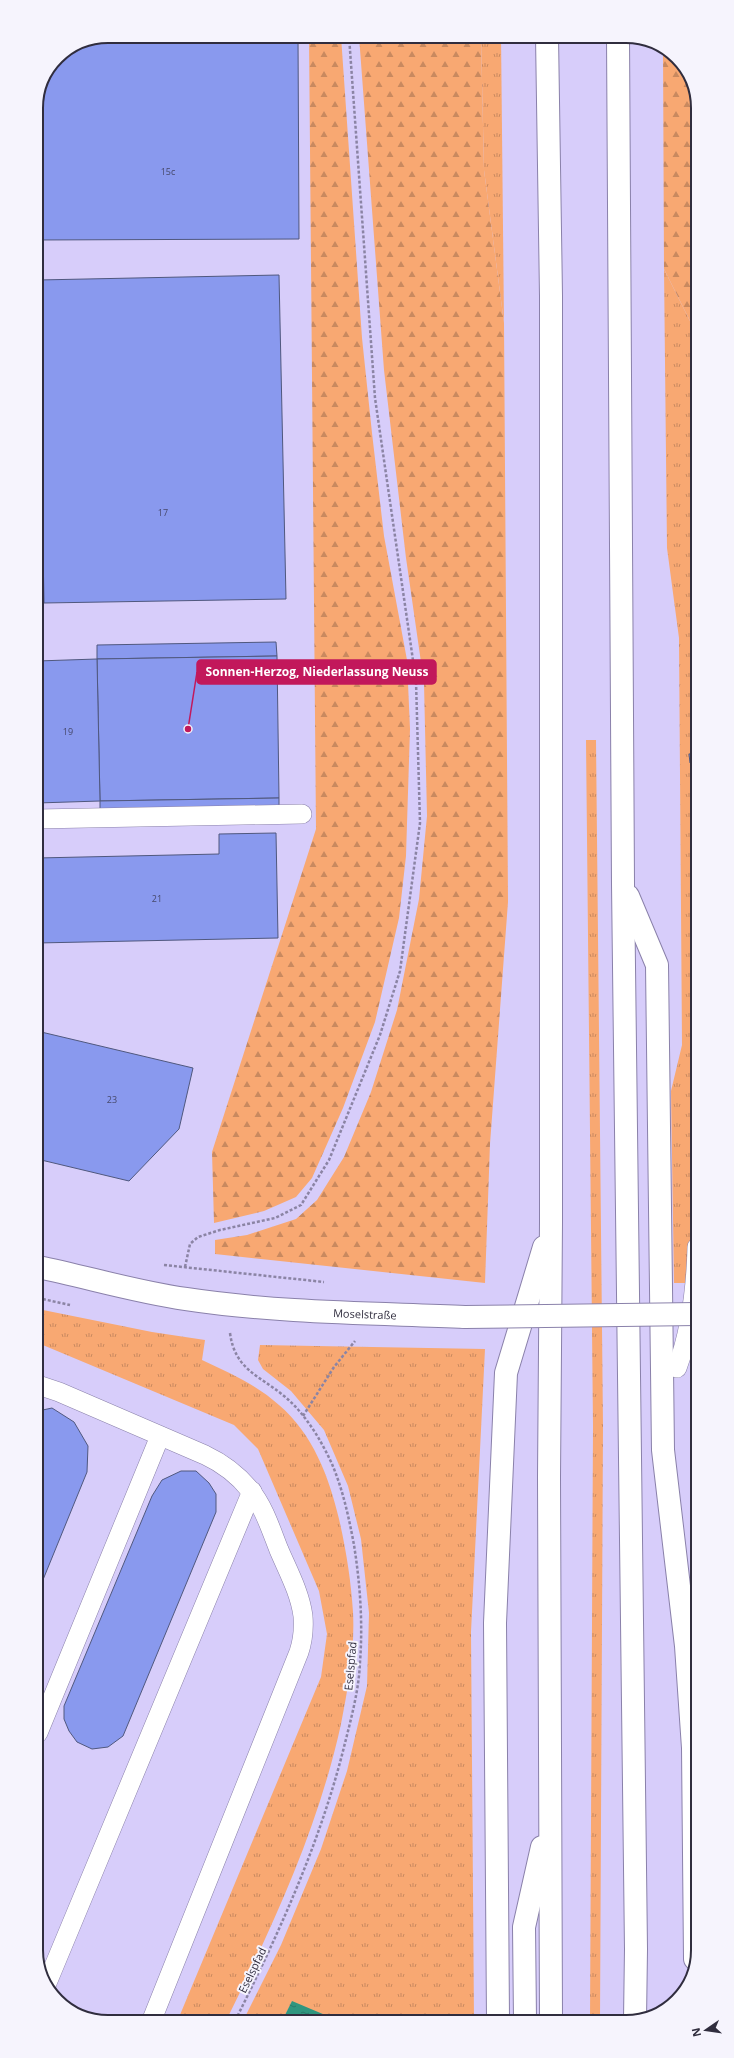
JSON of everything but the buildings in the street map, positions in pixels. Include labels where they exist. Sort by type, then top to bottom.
[{"type":"main road","points":[[547,43],[551,296],[551,1222],[549,1477],[551,2015]]},
{"type":"main road","points":[[618,43],[623,884],[636,1949],[635,2014]]},
{"type":"main road","points":[[623,884],[657,965],[663,1450],[686,1646],[691,1710]]},
{"type":"main road","points":[[498,2015],[495,1623],[506,1373],[551,1222]]},
{"type":"main road","name":"Moselstraße","points":[[43,1268],[141,1291],[225,1305],[314,1311],[465,1317],[691,1314]]},
{"type":"main road","points":[[525,2015],[524,1927],[550,1807]]},
{"type":"main road","points":[[636,1949],[643,2013]]},
{"type":"lane","points":[[43,819],[302,814]]},
{"type":"lane","points":[[677,1368],[684,1349],[691,1307]]},
{"type":"lane","points":[[43,1387],[59,1392],[218,1461],[239,1478],[252,1491],[262,1508],[298,1594],[302,1616],[303,1636],[299,1652],[154,2015]]},
{"type":"lane","points":[[43,1721],[160,1436]]},
{"type":"lane","points":[[50,1979],[252,1491]]},
{"type":"path","points":[[226,1272],[185,1267],[190,1244],[198,1237],[220,1230],[275,1218],[301,1205],[329,1160],[380,1034],[400,971],[420,823],[416,681],[375,398],[350,43]]},
{"type":"path","name":"Eselspfad","points":[[230,1333],[232,1347],[238,1360],[249,1371],[285,1397],[303,1416],[332,1465],[348,1514],[358,1566],[362,1617],[360,1664],[353,1712],[336,1781],[313,1847],[274,1943],[238,2015]]},
{"type":"path","points":[[303,1416],[334,1367],[358,1337]]},
{"type":"green space","points":[[309,43],[341,43],[362,338],[372,433],[384,536],[407,660],[410,729],[406,856],[399,918],[375,1022],[343,1108],[312,1178],[296,1197],[264,1211],[214,1223],[212,1152],[316,829]]},
{"type":"green space","points":[[360,43],[481,43],[484,170],[504,323],[508,902],[490,1144],[485,1283],[215,1254],[215,1240],[247,1235],[296,1219],[317,1200],[344,1157],[371,1092],[397,1010],[419,899],[427,816],[424,683],[406,558],[384,370]]},
{"type":"green space","points":[[481,43],[501,43],[504,323],[484,170]]},
{"type":"green space","points":[[663,55],[675,65],[684,79],[689,91],[691,108],[691,366],[690,321],[664,269]]},
{"type":"green space","points":[[664,269],[690,321],[691,1283],[674,1283],[671,1091],[682,1045],[679,638],[667,548]]},
{"type":"green space","points":[[586,740],[596,740],[603,1426],[600,2015],[590,2015],[593,1426]]},
{"type":"green space","points":[[43,1310],[152,1332],[205,1340],[202,1360],[261,1391],[279,1405],[301,1429],[325,1472],[342,1530],[353,1612],[352,1655],[341,1724],[320,1801],[307,1839],[277,1913],[229,2015],[180,2015],[321,1677],[327,1634],[319,1591],[258,1449],[234,1425],[43,1345]]},
{"type":"green space","points":[[260,1345],[485,1349],[471,1632],[474,2015],[323,2015],[292,2002],[285,2015],[246,2015],[281,1945],[321,1849],[347,1771],[367,1686],[369,1613],[361,1539],[348,1486],[324,1430],[291,1391],[263,1369],[258,1360]]},
{"type":"water","points":[[292,2001],[325,2015],[285,2015]]},
{"type":"place","name":"Sonnen-Herzog, Niederlassung Neuss","points":[[188,729]]}]
